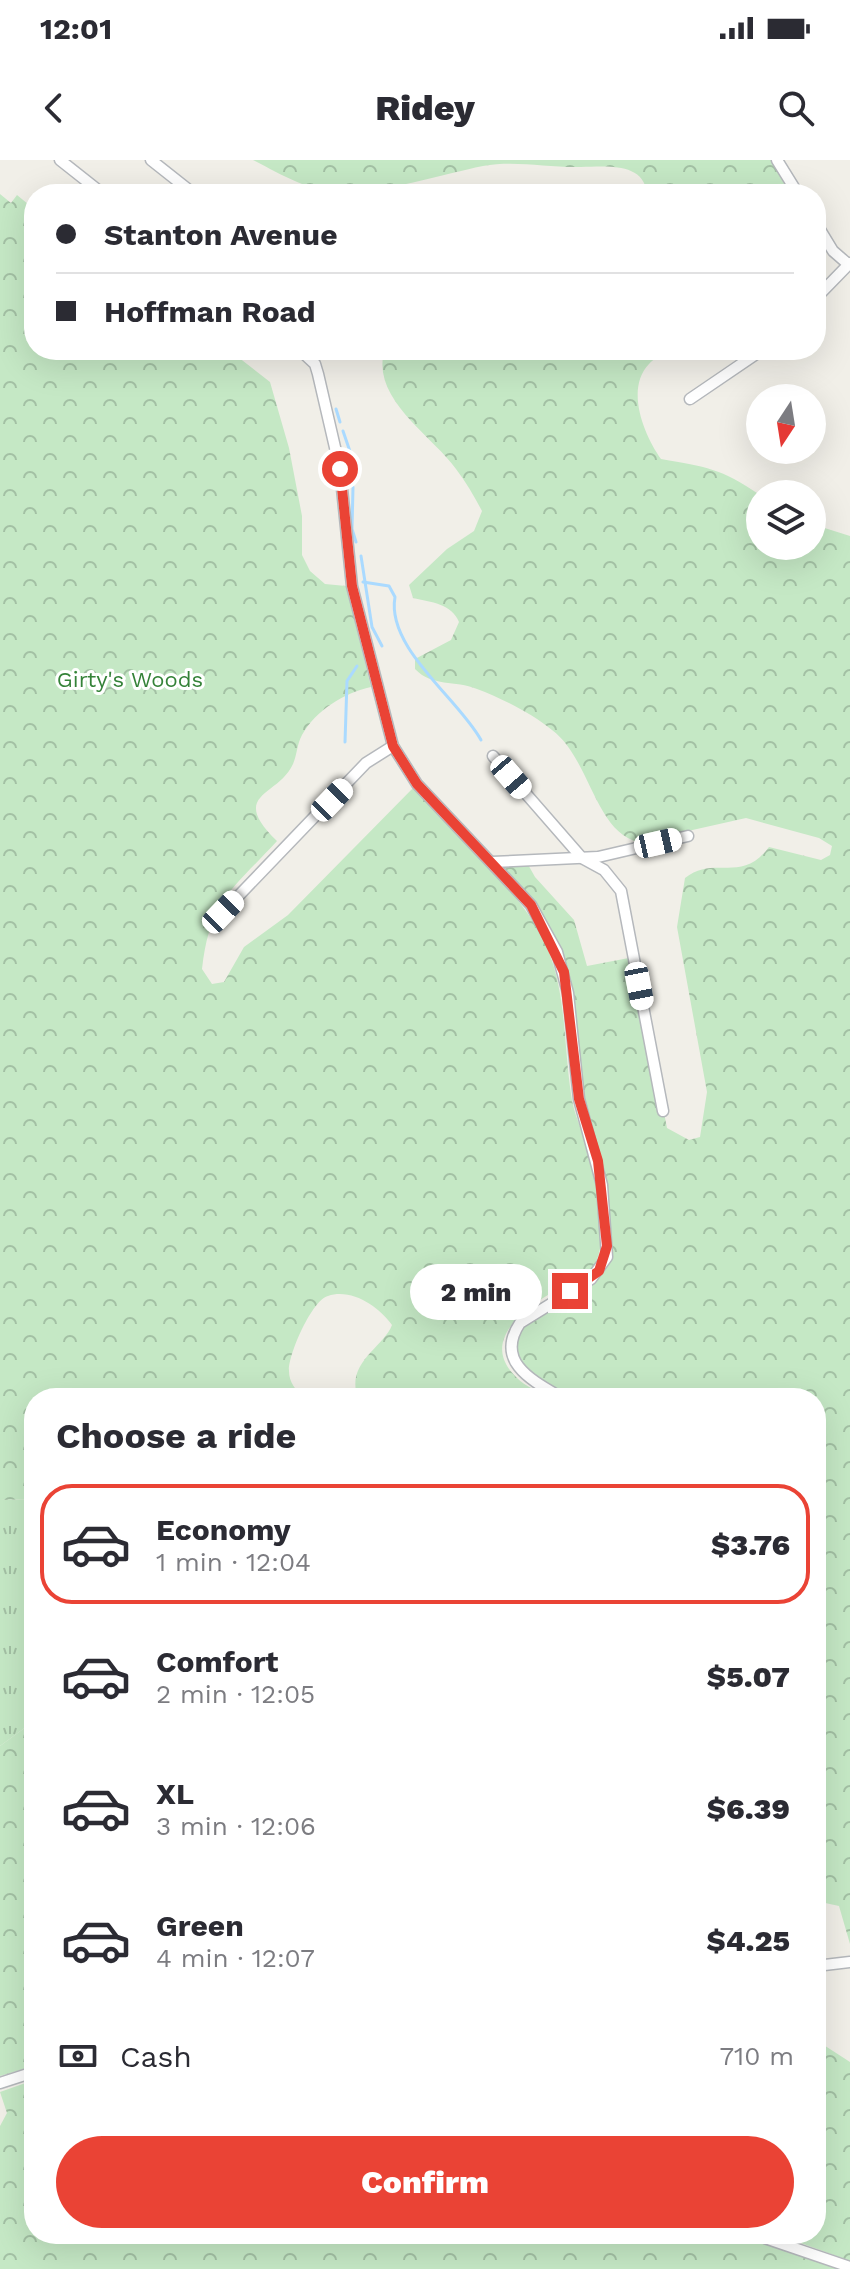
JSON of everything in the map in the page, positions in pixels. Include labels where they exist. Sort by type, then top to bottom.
[{"type":"street","points":[[60,160],[90,184]]},
{"type":"street","points":[[151,160],[181,184]]},
{"type":"street","points":[[777,160],[792,184]]},
{"type":"street","points":[[826,239],[833,251],[849,264],[826,288]]},
{"type":"street","points":[[311,360],[315,364],[322,387],[340,469],[352,586],[393,746],[417,784],[531,905],[564,972],[579,1099],[602,1185],[607,1246],[605,1262],[591,1279],[528,1315],[514,1332],[511,1349],[516,1367],[547,1388]]},
{"type":"street","points":[[690,399],[747,360]]},
{"type":"street","points":[[223,912],[366,763],[393,746]]},
{"type":"street","points":[[493,756],[582,858],[604,870],[621,891],[663,1111]]},
{"type":"street","points":[[492,862],[582,858],[688,836]]},
{"type":"street","points":[[826,1965],[850,1962]]},
{"type":"street","points":[[0,2083],[24,2075]]},
{"type":"street","points":[[782,2244],[850,2267]]},
{"type":"green space","points":[[253,160],[771,160],[784,184],[644,184],[639,176],[622,168],[507,164],[483,166],[404,184],[303,184]]},
{"type":"green space","name":"Girty's Woods","points":[[0,194],[11,203],[17,195],[24,201],[24,360],[242,360],[270,382],[289,448],[302,516],[302,555],[310,571],[325,584],[346,586],[371,687],[341,698],[315,718],[302,735],[293,764],[286,775],[261,797],[257,813],[277,841],[236,885],[217,911],[202,969],[212,984],[224,982],[244,947],[288,915],[414,787],[502,881],[528,914],[551,958],[562,1004],[572,1100],[593,1164],[602,1233],[592,1270],[541,1300],[510,1327],[503,1343],[504,1360],[517,1378],[532,1388],[356,1388],[361,1366],[392,1325],[364,1301],[337,1294],[328,1296],[315,1307],[302,1329],[292,1353],[289,1371],[295,1388],[24,1388],[24,1499],[0,1500]]},
{"type":"green space","points":[[383,360],[654,360],[642,374],[638,386],[640,412],[649,438],[661,459],[713,470],[746,486],[746,560],[826,560],[826,528],[850,536],[850,1944],[839,1906],[826,1903],[826,1388],[547,1388],[516,1367],[514,1332],[599,1271],[607,1228],[579,1099],[568,993],[546,930],[492,862],[526,861],[535,877],[574,920],[587,966],[634,957],[667,1128],[689,1140],[700,1137],[707,1092],[677,927],[685,878],[707,868],[748,864],[769,847],[821,860],[830,855],[832,846],[819,838],[746,818],[639,842],[624,836],[602,810],[565,742],[552,730],[496,697],[469,686],[436,681],[415,669],[415,659],[451,640],[459,622],[446,608],[413,598],[409,585],[447,549],[474,531],[482,511],[456,469],[408,418],[388,389]]},
{"type":"green space","points":[[24,1499],[24,1728],[0,1746],[0,1500]]},
{"type":"green space","points":[[24,1728],[24,2069],[0,2076],[0,1746]]},
{"type":"green space","points":[[826,2046],[850,2062],[850,2261],[803,2244],[826,2244]]},
{"type":"green space","points":[[24,2084],[24,2244],[773,2244],[841,2269],[0,2269],[0,2126],[7,2113],[0,2092]]},
{"type":"waterway","points":[[336,409],[340,422]]},
{"type":"waterway","points":[[343,431],[356,469]]},
{"type":"waterway","points":[[353,487],[352,529],[356,542]]},
{"type":"waterway","points":[[361,556],[372,627],[382,646]]},
{"type":"waterway","points":[[363,582],[389,586],[395,597],[395,616],[412,654],[481,740]]},
{"type":"waterway","points":[[345,742],[347,681],[357,666]]},
{"type":"route","points":[[340,469],[346,554],[352,586],[393,746],[417,784],[531,905],[557,952],[564,972],[579,1099],[598,1161],[607,1228],[605,1262],[591,1279],[570,1291]]}]
